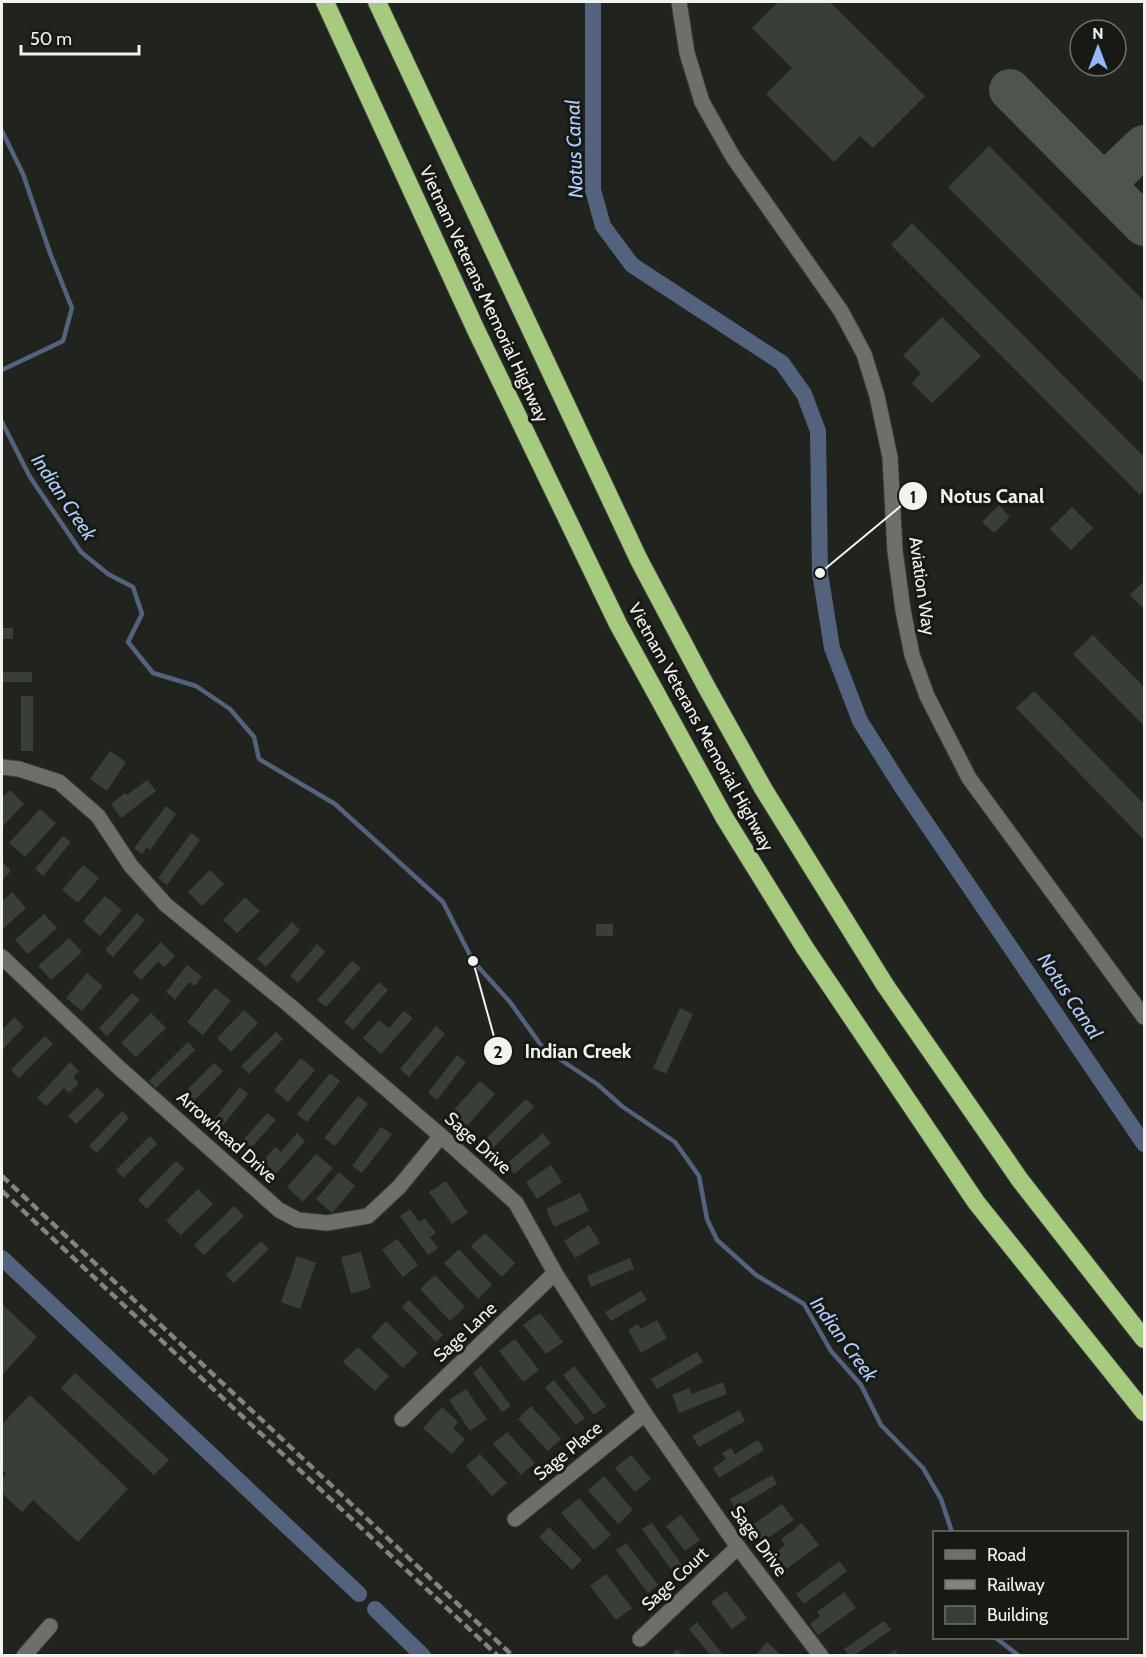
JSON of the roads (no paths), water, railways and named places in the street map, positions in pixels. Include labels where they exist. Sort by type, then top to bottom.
[{"type":"highway","name":"Vietnam Veterans Memorial Highway","points":[[325,2],[476,330],[618,624],[724,817],[805,948],[976,1202],[1144,1412]]},
{"type":"highway","points":[[377,2],[639,560],[707,688],[765,790],[885,985],[1020,1180],[1144,1338]]},
{"type":"street","name":"Aviation Way","points":[[679,2],[687,53],[702,102],[733,157],[841,311],[864,354],[877,396],[890,457],[895,551],[903,610],[912,656],[927,696],[969,778],[1144,1017]]},
{"type":"street","name":"Sage Drive","points":[[2,767],[19,769],[59,783],[98,816],[131,866],[166,905],[289,1005],[516,1203],[555,1273],[645,1414],[738,1547],[821,1656]]},
{"type":"street","name":"Arrowhead Drive","points":[[2,957],[151,1097],[279,1210],[298,1220],[327,1223],[368,1215],[399,1187],[441,1136]]},
{"type":"street","name":"Sage Lane","points":[[402,1419],[555,1273]]},
{"type":"street","name":"Sage Place","points":[[515,1519],[645,1414]]},
{"type":"street","name":"Sage Court","points":[[640,1639],[738,1547]]},
{"type":"street","points":[[24,1656],[50,1626]]},
{"type":"waterway","name":"Notus Canal","points":[[593,2],[593,190],[603,226],[632,265],[782,363],[804,394],[818,431],[820,573],[832,648],[860,721],[901,786],[1144,1144]]},
{"type":"waterway","name":"Indian Creek","points":[[2,131],[23,174],[72,308],[63,341],[2,370]]},
{"type":"waterway","name":"Indian Creek","points":[[2,422],[30,477],[81,552],[108,574],[133,587],[142,614],[128,642],[153,673],[196,686],[230,709],[254,737],[259,759],[335,804],[443,902],[473,961],[510,1002],[543,1048],[597,1084],[623,1107],[675,1142],[699,1176],[707,1219],[717,1240],[756,1275],[804,1304],[831,1351],[861,1385],[881,1425],[923,1468],[941,1499],[952,1531]]},
{"type":"waterway","points":[[2,1258],[359,1594]]},
{"type":"waterway","points":[[375,1609],[423,1656]]},
{"type":"waterway","name":"Indian Creek","points":[[997,1639],[1019,1656]]},
{"type":"railway","points":[[2,1176],[513,1656]]},
{"type":"railway","points":[[2,1191],[498,1656]]},
{"type":"place","name":"Notus Canal","points":[[820,573]]},
{"type":"place","name":"Indian Creek","points":[[473,961]]}]
